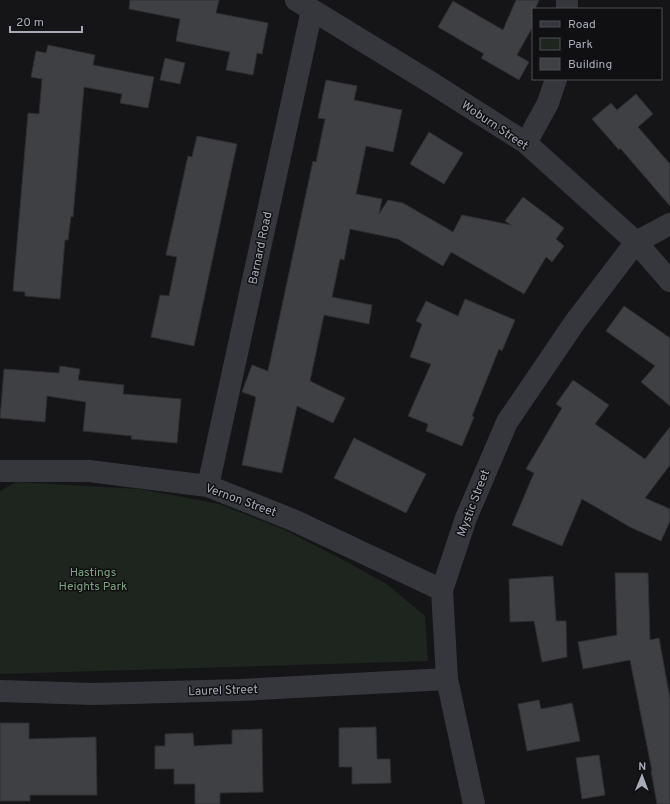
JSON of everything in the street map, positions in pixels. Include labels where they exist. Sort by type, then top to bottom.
[{"type":"street","name":"Woburn Street","points":[[304,5],[526,143],[636,242],[670,281]]},
{"type":"street","name":"Barnard Road","points":[[208,486],[304,5]]},
{"type":"street","points":[[526,143],[548,103],[556,80]]},
{"type":"street","points":[[636,242],[670,224]]},
{"type":"street","name":"Mystic Street","points":[[474,804],[447,679],[442,590],[466,518],[506,422],[575,322],[636,242]]},
{"type":"street","name":"Vernon Street","points":[[0,471],[89,471],[208,486],[293,520],[442,590]]},
{"type":"street","name":"Laurel Street","points":[[0,691],[94,694],[241,690],[447,679]]},
{"type":"green space","name":"Hastings Heights Park","points":[[16,482],[140,489],[219,504],[285,530],[388,585],[425,616],[428,661],[0,674],[0,491]]},
{"type":"building","points":[[130,0],[219,0],[216,13],[268,23],[262,54],[257,53],[253,75],[226,70],[230,52],[176,41],[180,19],[129,9]]},
{"type":"building","points":[[516,0],[539,0],[535,8],[532,8],[532,28],[517,55],[529,62],[519,80],[481,58],[484,54],[438,27],[453,1],[503,30]]},
{"type":"building","points":[[48,45],[95,55],[93,65],[154,77],[148,108],[120,103],[122,94],[84,87],[73,217],[71,216],[68,240],[65,240],[60,299],[25,296],[25,292],[13,291],[28,113],[39,114],[42,79],[31,77],[36,51],[46,53]]},
{"type":"building","points":[[165,58],[185,63],[180,84],[160,80]]},
{"type":"building","points":[[326,80],[357,86],[354,100],[402,110],[393,152],[366,146],[356,194],[382,199],[379,214],[388,200],[403,203],[453,232],[462,215],[511,225],[505,221],[523,197],[564,228],[556,239],[564,246],[552,262],[546,257],[524,294],[451,252],[443,266],[398,239],[350,229],[344,260],[340,259],[332,297],[372,305],[369,324],[324,315],[310,381],[345,398],[333,423],[297,406],[282,473],[242,465],[256,397],[242,392],[252,365],[268,371],[313,161],[316,162],[325,119],[318,118]]},
{"type":"building","points":[[636,94],[653,114],[638,127],[670,164],[670,206],[620,148],[619,150],[592,119],[611,103],[617,110]]},
{"type":"building","points":[[429,132],[463,153],[444,184],[410,164]]},
{"type":"building","points":[[197,136],[237,144],[194,346],[151,337],[160,295],[169,296],[177,257],[166,255],[188,156],[192,157]]},
{"type":"building","points":[[465,299],[515,320],[502,351],[499,349],[472,416],[474,417],[462,446],[426,431],[428,424],[408,416],[431,364],[410,357],[422,324],[416,321],[426,301],[458,316]]},
{"type":"building","points":[[624,306],[670,338],[670,406],[641,382],[655,366],[606,331]]},
{"type":"building","points":[[60,366],[80,369],[78,380],[124,385],[123,394],[181,399],[177,443],[131,439],[132,436],[83,431],[86,402],[47,396],[45,422],[0,418],[4,369],[59,373]]},
{"type":"building","points":[[573,380],[609,405],[595,424],[645,459],[670,427],[670,465],[645,498],[670,509],[670,521],[661,541],[630,527],[582,499],[562,546],[512,525],[534,473],[526,469],[562,408],[556,404]]},
{"type":"building","points":[[354,438],[426,474],[406,513],[334,478]]},
{"type":"building","points":[[615,573],[648,573],[650,640],[659,638],[670,699],[670,804],[657,804],[630,660],[583,669],[578,642],[617,635]]},
{"type":"building","points":[[553,576],[556,621],[566,621],[567,657],[542,662],[534,621],[510,622],[509,579]]},
{"type":"building","points":[[539,700],[541,709],[572,703],[580,741],[527,751],[518,704]]},
{"type":"building","points":[[0,723],[29,723],[29,739],[96,737],[97,795],[30,795],[30,801],[0,801]]},
{"type":"building","points":[[376,727],[377,759],[390,759],[391,783],[352,784],[352,767],[339,767],[339,728]]},
{"type":"building","points":[[262,729],[263,792],[220,793],[220,804],[195,804],[195,784],[174,784],[174,769],[155,769],[155,746],[165,746],[165,734],[193,733],[194,746],[232,744],[232,730]]},
{"type":"building","points":[[599,755],[605,795],[582,799],[576,758]]}]
